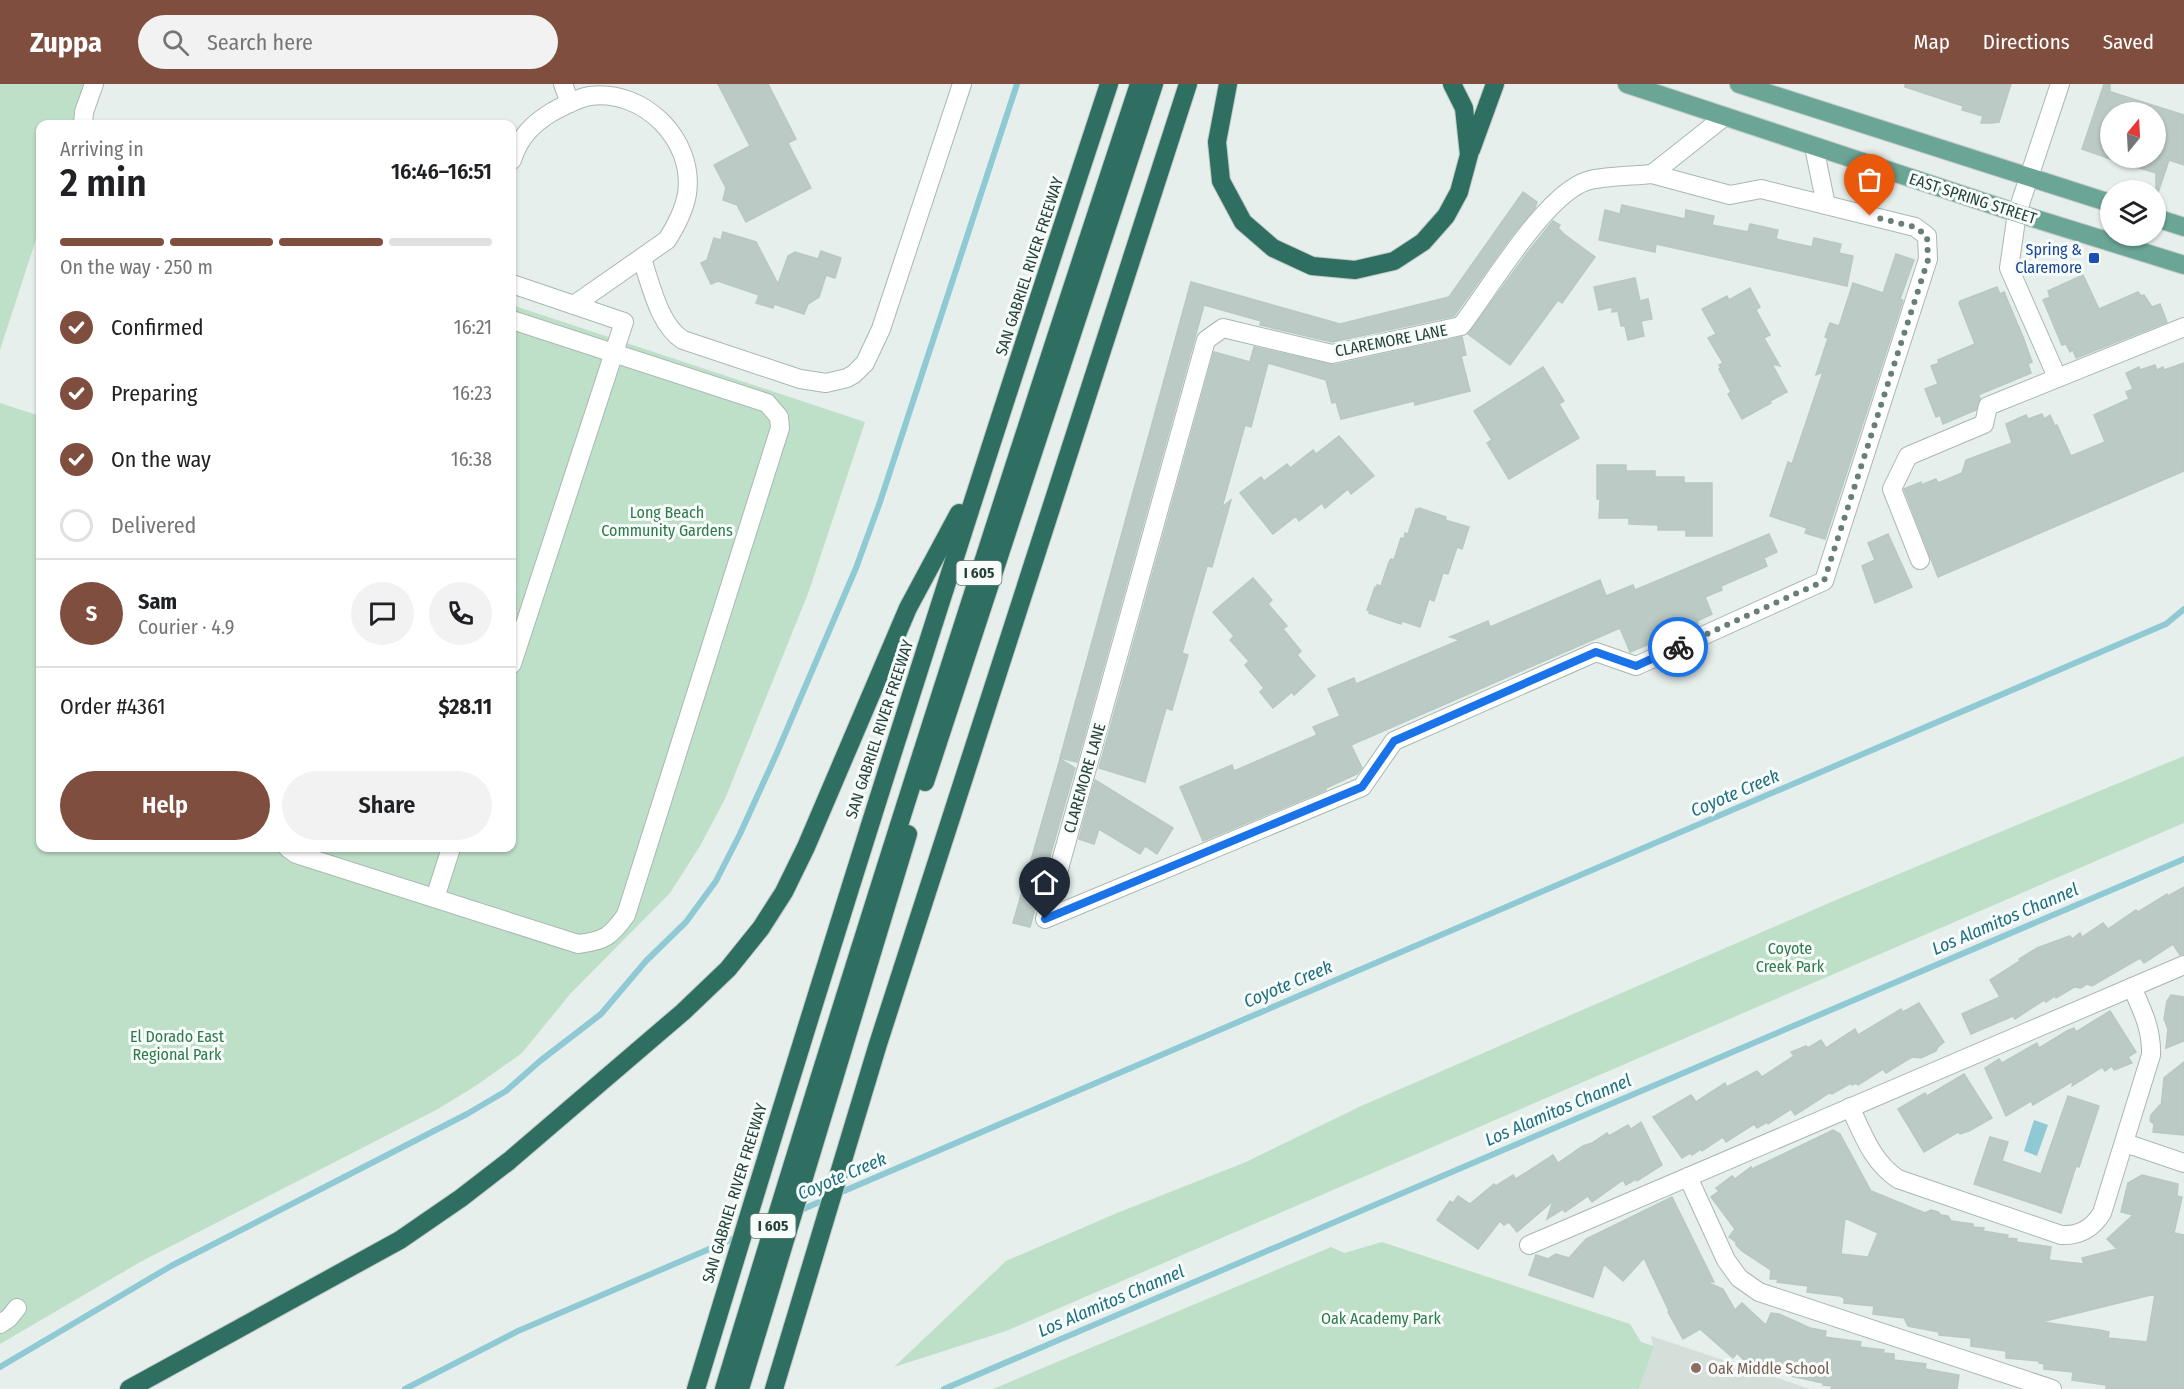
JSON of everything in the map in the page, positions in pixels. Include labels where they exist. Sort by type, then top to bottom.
[{"type":"highway","name":"SAN GABRIEL RIVER FREEWAY","points":[[696,1389],[789,1079],[980,475],[1109,84]]},
{"type":"highway","name":"I 605","points":[[740,1389],[831,1061],[1016,457],[1139,84]]},
{"type":"highway","name":"I 605","points":[[724,1389],[1154,84]]},
{"type":"highway","name":"I 605","points":[[774,1389],[878,1044],[1188,84]]},
{"type":"highway","points":[[1228,84],[1217,142],[1221,181],[1243,222],[1273,248],[1312,266],[1355,270],[1394,261],[1423,242],[1446,216],[1459,192],[1469,155],[1495,84]]},
{"type":"highway","points":[[1452,84],[1464,108],[1469,155]]},
{"type":"highway","points":[[129,1389],[400,1240],[461,1198],[510,1161],[683,1012],[728,969],[761,928],[784,892],[806,847],[908,608],[980,475]]},
{"type":"main road","name":"EAST SPRING STREET","points":[[1627,84],[1814,147],[2184,265]]},
{"type":"main road","points":[[1739,84],[2100,200]]},
{"type":"main road","points":[[2166,221],[2184,227]]},
{"type":"street","points":[[83,120],[94,84]]},
{"type":"street","points":[[562,84],[570,103]]},
{"type":"street","points":[[642,259],[665,323],[676,335],[800,379],[826,383],[847,378],[865,363],[881,329],[962,84]]},
{"type":"street","points":[[2057,377],[2009,268],[2018,213],[2060,84]]},
{"type":"street","points":[[516,147],[536,122],[570,103],[590,96],[608,96],[627,100],[642,107],[662,120],[678,144],[687,180],[687,193],[683,208],[667,240],[574,305]]},
{"type":"street","points":[[1652,174],[1724,117]]},
{"type":"street","points":[[1814,147],[1826,205]]},
{"type":"street","name":"CLAREMORE LANE","points":[[1652,174],[1730,195],[1761,189],[1826,205],[1915,227],[1927,236],[1928,260],[1824,581],[1636,666],[1596,652],[1394,741],[1362,787],[1045,919],[1206,340],[1223,328],[1332,354],[1461,326],[1532,228],[1561,195],[1587,181],[1652,174]]},
{"type":"street","points":[[516,285],[624,322],[516,652]]},
{"type":"street","points":[[293,852],[578,944],[596,942],[613,934],[626,915],[780,428],[779,417],[767,403],[516,321]]},
{"type":"street","points":[[1920,560],[1892,489],[1908,456],[1984,424],[1988,406],[2184,327]]},
{"type":"street","points":[[435,898],[450,852]]},
{"type":"street","points":[[1529,1245],[2184,965]]},
{"type":"street","points":[[1850,1107],[1872,1153],[1884,1170],[1898,1179],[2061,1235],[2074,1236],[2096,1223],[2102,1213],[2151,1055],[2152,1039],[2148,1023],[2132,987]]},
{"type":"street","points":[[2125,1143],[2184,1163]]},
{"type":"street","points":[[1688,1177],[1726,1260],[1739,1278],[1759,1292],[2052,1389]]},
{"type":"street","points":[[0,1324],[17,1308]]},
{"type":"shaded area","name":"Oak Middle School","points":[[1651,1336],[1810,1389],[1639,1389],[1653,1346]]},
{"type":"green space","points":[[0,84],[87,84],[75,120],[36,120],[36,239],[0,350]]},
{"type":"green space","points":[[516,306],[865,422],[809,591],[725,799],[700,846],[670,893],[571,993],[522,1053],[438,1109],[142,1261],[0,1344],[0,403],[36,415],[36,852],[516,852]]},
{"type":"green space","name":"Coyote Creek Park","points":[[2184,756],[2184,823],[1006,1331],[894,1367],[1006,1261],[1117,1213],[1246,1162],[1361,1106],[1843,897]]},
{"type":"green space","name":"Oak Academy Park","points":[[1382,1242],[1630,1324],[1641,1342],[1654,1346],[1639,1389],[993,1389],[1331,1247],[1344,1253]]},
{"type":"water","points":[[2034,1120],[2048,1125],[2037,1156],[2024,1151]]},
{"type":"building","points":[[718,84],[768,84],[796,139],[788,143],[811,188],[746,222],[737,205],[723,200],[726,188],[714,165],[750,146]]},
{"type":"building","points":[[1905,84],[2011,84],[1999,122],[1981,123],[1983,116],[1962,110],[1963,106],[1905,87]]},
{"type":"building","points":[[2104,84],[2110,84],[2110,94],[2111,92],[2143,102],[2100,102],[2100,155],[2082,149]]},
{"type":"building","points":[[2166,109],[2184,115],[2184,165],[2169,160],[2162,180],[2156,180],[2156,173],[2139,168],[2166,168]]},
{"type":"building","points":[[1523,192],[1537,202],[1535,208],[1510,238],[1454,316],[1332,342],[1260,325],[1261,321],[1204,305],[1077,762],[1060,758],[1191,282],[1340,324],[1449,297]]},
{"type":"building","points":[[1622,205],[1685,219],[1686,210],[1714,216],[1712,225],[1748,232],[1750,224],[1778,230],[1776,239],[1812,247],[1814,238],[1841,244],[1839,253],[1853,256],[1847,286],[1656,244],[1655,252],[1599,240],[1605,210],[1620,214]]},
{"type":"building","points":[[1553,221],[1560,225],[1558,228],[1564,234],[1595,257],[1562,303],[1558,300],[1510,365],[1468,334]]},
{"type":"building","points":[[723,232],[756,242],[778,284],[788,256],[795,252],[818,259],[821,251],[841,258],[835,278],[826,275],[819,297],[808,304],[804,314],[774,304],[773,308],[756,303],[759,295],[718,281],[711,284],[701,263],[707,260],[714,238],[721,240]]},
{"type":"building","points":[[1896,254],[1914,260],[1825,539],[1805,533],[1807,528],[1770,516],[1788,462],[1792,464],[1823,372],[1816,375],[1828,338],[1825,337],[1830,323],[1839,326],[1853,283],[1883,293]]},
{"type":"building","points":[[2083,275],[2099,309],[2138,292],[2141,296],[2144,295],[2152,307],[2160,304],[2167,322],[2076,358],[2073,350],[2070,352],[2066,344],[2062,345],[2043,300],[2050,297],[2048,291]]},
{"type":"building","points":[[1635,278],[1640,301],[1648,299],[1652,319],[1641,321],[1644,336],[1628,340],[1625,326],[1621,326],[1618,311],[1612,312],[1612,307],[1599,310],[1594,287]]},
{"type":"building","points":[[1997,287],[2000,294],[2004,292],[2023,337],[2032,362],[2028,364],[2031,373],[1978,395],[1980,398],[1976,410],[1943,424],[1940,415],[1936,417],[1925,389],[1938,384],[1931,366],[1939,363],[1938,360],[1975,344],[1959,303]]},
{"type":"building","points":[[1750,288],[1760,307],[1756,310],[1770,335],[1764,338],[1780,366],[1772,364],[1787,392],[1742,419],[1728,394],[1731,392],[1719,369],[1721,368],[1719,365],[1723,363],[1708,338],[1716,334],[1702,309],[1727,296],[1729,300]]},
{"type":"building","points":[[1462,337],[1466,355],[1461,356],[1470,391],[1415,405],[1414,401],[1341,419],[1336,402],[1332,403],[1326,380],[1268,363],[1251,427],[1245,425],[1222,507],[1231,500],[1212,567],[1207,566],[1182,653],[1188,655],[1172,710],[1166,708],[1145,782],[1099,768],[1214,352],[1250,362],[1254,347],[1334,365]]},
{"type":"building","points":[[2184,363],[2184,471],[1938,577],[1904,489],[1936,479],[1938,483],[1962,473],[1966,460],[2012,443],[2006,424],[2026,415],[2028,419],[2042,414],[2044,419],[2050,415],[2071,456],[2105,442],[2094,415],[2129,399],[2126,392],[2133,389],[2126,373],[2139,367],[2140,370],[2155,365],[2157,370],[2163,367],[2164,370]]},
{"type":"building","points":[[1543,367],[1564,401],[1559,404],[1579,438],[1509,479],[1487,443],[1492,440],[1474,411]]},
{"type":"building","points":[[1339,436],[1374,476],[1351,494],[1348,489],[1325,508],[1322,503],[1299,521],[1296,516],[1273,534],[1240,493],[1261,477],[1264,481],[1287,464],[1290,468],[1313,450],[1316,454]]},
{"type":"building","points":[[1597,465],[1626,465],[1626,471],[1655,471],[1655,477],[1684,477],[1684,483],[1712,483],[1712,536],[1686,536],[1686,530],[1658,530],[1658,525],[1629,524],[1629,518],[1599,518]]},
{"type":"building","points":[[1419,508],[1446,517],[1445,520],[1469,527],[1462,549],[1457,547],[1448,574],[1443,573],[1434,601],[1429,599],[1420,627],[1402,621],[1401,624],[1369,613],[1370,611],[1367,610],[1375,587],[1381,586],[1389,562],[1391,559],[1394,560],[1401,538],[1404,539],[1405,533],[1408,534],[1416,509],[1419,510]]},
{"type":"building","points":[[1769,534],[1777,552],[1764,558],[1767,566],[1721,586],[1722,590],[1705,597],[1712,614],[1697,621],[1698,624],[1630,652],[1620,628],[1351,745],[1362,768],[1357,774],[1326,790],[1203,841],[1180,787],[1232,765],[1234,771],[1317,735],[1313,727],[1340,716],[1328,689],[1354,678],[1356,684],[1460,640],[1450,637],[1488,621],[1490,627],[1600,580],[1606,596],[1633,585],[1635,590]]},
{"type":"building","points":[[1888,534],[1912,587],[1875,603],[1862,566],[1875,560],[1868,543]]},
{"type":"building","points":[[1253,578],[1272,600],[1268,604],[1287,626],[1283,629],[1301,651],[1297,655],[1315,676],[1294,695],[1292,692],[1273,708],[1260,692],[1264,688],[1245,665],[1249,661],[1230,640],[1234,636],[1213,612]]},
{"type":"building","points":[[1060,759],[1075,768],[1030,927],[1013,923]]},
{"type":"building","points":[[1095,780],[1173,828],[1157,854],[1145,846],[1140,854],[1099,829],[1094,844],[1079,839]]},
{"type":"building","points":[[2184,887],[2184,954],[2180,955],[2173,944],[2144,963],[2140,958],[2092,986],[2087,984],[2081,988],[2074,987],[2056,998],[2055,996],[2046,1002],[2044,1000],[2015,1019],[2013,1016],[1971,1034],[1962,1014],[2000,997],[1990,980],[2020,961],[2019,959],[2037,948],[2070,936],[2072,939],[2080,933],[2082,937],[2103,923],[2108,929],[2136,910],[2138,912],[2167,894],[2168,896]]},
{"type":"building","points":[[2171,995],[2184,997],[2184,1041],[2166,1048],[2168,1029],[2164,1019],[2167,1001]]},
{"type":"building","points":[[1919,1003],[1944,1042],[1936,1051],[1921,1058],[1912,1057],[1886,1073],[1883,1069],[1858,1085],[1851,1083],[1832,1094],[1829,1093],[1795,1115],[1791,1109],[1768,1124],[1767,1122],[1757,1128],[1754,1124],[1726,1142],[1723,1137],[1702,1151],[1701,1149],[1682,1158],[1653,1117],[1691,1095],[1696,1102],[1725,1083],[1727,1087],[1757,1071],[1762,1077],[1794,1056],[1791,1052],[1806,1046],[1808,1048],[1821,1040],[1826,1048],[1855,1029],[1858,1035],[1901,1009],[1903,1012]]},
{"type":"building","points":[[2110,1011],[2136,1052],[2128,1057],[2132,1063],[2114,1070],[2112,1066],[2105,1071],[2102,1067],[2072,1086],[2073,1081],[2033,1105],[2031,1101],[2006,1116],[1985,1068],[1999,1059],[2002,1063],[2037,1043],[2039,1048],[2074,1028],[2076,1032]]},
{"type":"building","points":[[2184,1062],[2184,1135],[2153,1132],[2154,1124],[2150,1121],[2151,1115],[2160,1105],[2161,1108],[2164,1078]]},
{"type":"building","points":[[1964,1074],[1992,1118],[1969,1131],[1960,1134],[1958,1132],[1924,1152],[1898,1109],[1925,1093],[1927,1096]]},
{"type":"building","points":[[2068,1096],[2099,1106],[2061,1213],[1974,1184],[1990,1137],[2008,1142],[2002,1161],[2041,1174]]},
{"type":"building","points":[[1641,1122],[1662,1165],[1637,1181],[1636,1179],[1626,1185],[1623,1180],[1592,1202],[1588,1196],[1565,1212],[1563,1209],[1547,1219],[1553,1201],[1517,1232],[1509,1222],[1504,1225],[1500,1221],[1478,1249],[1437,1220],[1450,1201],[1453,1203],[1458,1196],[1470,1204],[1494,1184],[1496,1186],[1513,1175],[1516,1179],[1553,1155],[1558,1163],[1607,1133],[1609,1136],[1628,1125],[1631,1129]]},
{"type":"building","points":[[1833,1130],[1840,1134],[1871,1191],[1925,1213],[1931,1210],[1948,1216],[1951,1221],[1973,1224],[1973,1227],[1984,1228],[1983,1231],[2008,1235],[2007,1238],[2017,1239],[2016,1242],[2051,1247],[2049,1260],[2084,1264],[2082,1258],[2117,1249],[2107,1239],[2133,1215],[2121,1212],[2128,1183],[2142,1175],[2178,1184],[2177,1196],[2182,1197],[2174,1233],[2184,1235],[2184,1389],[2106,1389],[2106,1385],[2072,1380],[2073,1372],[2044,1369],[2044,1364],[2039,1361],[2006,1358],[2006,1351],[1971,1346],[1971,1338],[1939,1335],[1939,1332],[1908,1326],[1904,1318],[1873,1314],[1874,1306],[1844,1303],[1844,1298],[1840,1296],[1807,1292],[1808,1286],[1770,1279],[1771,1270],[1742,1251],[1729,1237],[1735,1229],[1711,1197],[1719,1191],[1716,1188],[1732,1176],[1735,1179],[1751,1167],[1752,1169]],"holes":[[[1845,1218],[1878,1233],[1868,1257],[1841,1254]],[[2155,1294],[2147,1342],[2108,1338],[2109,1332],[2041,1322]]]},
{"type":"building","points":[[1672,1197],[1714,1282],[1704,1281],[1723,1289],[1735,1310],[1742,1303],[1766,1325],[1771,1313],[1779,1314],[1810,1328],[1826,1331],[1825,1337],[1861,1342],[1860,1347],[1884,1350],[1883,1353],[1894,1354],[1894,1360],[1926,1364],[1925,1369],[1959,1375],[1957,1389],[1831,1389],[1832,1386],[1823,1385],[1823,1383],[1786,1375],[1757,1362],[1756,1364],[1743,1359],[1737,1353],[1733,1358],[1700,1329],[1683,1339],[1668,1312],[1644,1258],[1623,1281],[1604,1264],[1593,1297],[1529,1275],[1536,1255],[1548,1259],[1556,1254],[1569,1258],[1586,1239]]},
{"type":"waterway","points":[[0,1367],[171,1266],[467,1114],[506,1091],[540,1061],[601,1014],[646,961],[686,922],[716,881],[740,834],[856,568],[880,502],[1017,84]]},
{"type":"waterway","name":"Coyote Creek","points":[[837,1194],[2166,624],[2184,609]]},
{"type":"waterway","name":"Los Alamitos Channel","points":[[944,1389],[2184,859]]},
{"type":"waterway","name":"Coyote Creek","points":[[799,1211],[828,1198]]},
{"type":"waterway","name":"Coyote Creek","points":[[405,1389],[518,1331],[770,1223]]},
{"type":"way so far","points":[[1678,647],[1824,581],[1928,260],[1927,236],[1915,227],[1870,216]]},
{"type":"place","name":"Spring & Claremore","points":[[2094,258]]},
{"type":"place","name":"Oak Middle School","points":[[1696,1368]]},
{"type":"route","points":[[1045,919],[1362,787],[1394,741],[1596,652],[1636,666],[1678,647]]},
{"type":"park label","name":"Long Beach Community Gardens","points":[[667,521]]},
{"type":"park label","name":"El Dorado East Regional Park","points":[[177,1045]]}]
